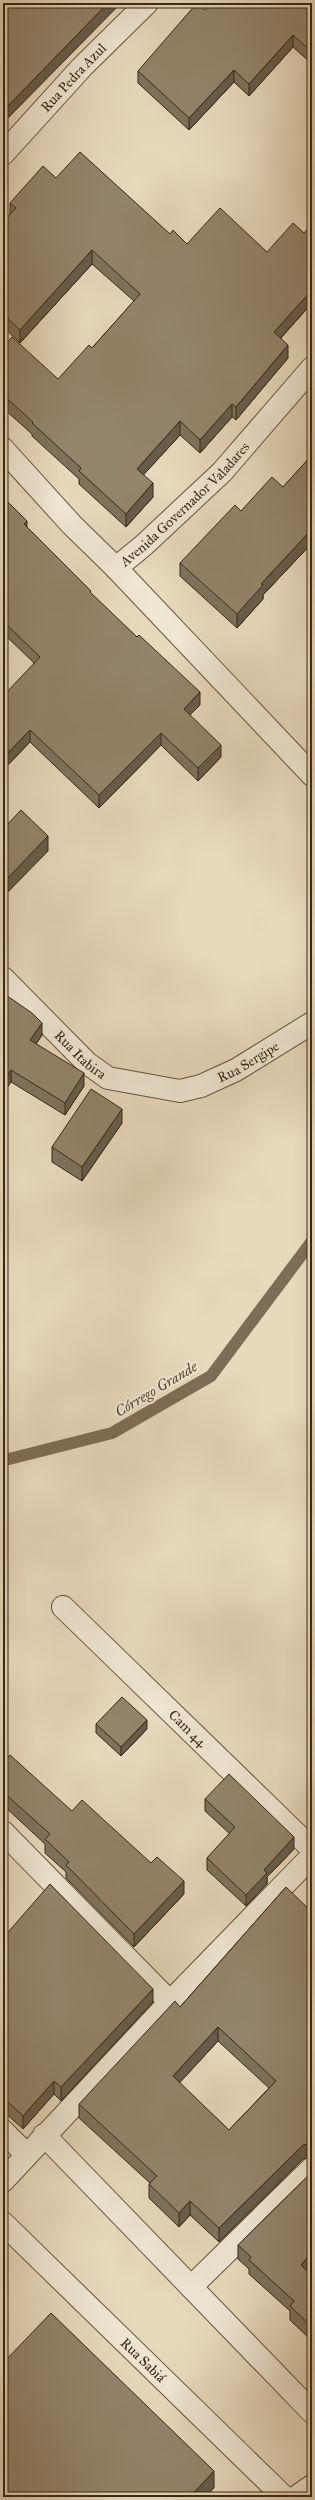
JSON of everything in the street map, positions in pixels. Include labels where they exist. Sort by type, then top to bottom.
[{"type":"street","name":"Rua Pedra Azul","points":[[3,154],[82,67],[147,3]]},
{"type":"street","name":"Avenida Governador Valadares","points":[[3,450],[72,525],[116,568],[144,545],[222,472],[312,368]]},
{"type":"street","points":[[116,568],[312,775]]},
{"type":"street","name":"Rua Itabira","points":[[3,978],[87,1063],[108,1078],[180,1091]]},
{"type":"street","name":"Rua Sergipe","points":[[180,1091],[201,1086],[236,1070],[312,1023]]},
{"type":"street","name":"Cam 44","points":[[64,1607],[312,1849]]},
{"type":"street","points":[[3,1832],[170,2002]]},
{"type":"street","points":[[3,2181],[44,2135],[170,2002],[312,1856]]},
{"type":"street","points":[[3,2131],[27,2154]]},
{"type":"street","points":[[44,2135],[312,2412]]},
{"type":"street","points":[[191,2287],[312,2168]]},
{"type":"street","name":"Rua Sabiá","points":[[3,2223],[284,2497]]},
{"type":"street","points":[[296,2497],[312,2486]]},
{"type":"building","points":[[3,3],[108,3],[5,109],[7,112],[3,116]]},
{"type":"building","points":[[197,3],[205,10],[211,3],[312,3],[312,52],[293,35],[249,84],[234,70],[189,118],[138,71]]},
{"type":"building","points":[[80,152],[170,234],[173,230],[187,244],[220,208],[267,252],[293,223],[304,233],[312,224],[312,290],[274,332],[288,345],[236,407],[232,404],[200,440],[180,421],[137,469],[153,483],[126,514],[79,471],[81,468],[3,395],[3,347],[12,337],[58,379],[89,345],[92,348],[140,294],[92,250],[20,330],[3,314],[3,222],[16,208],[10,203],[43,166],[56,178]]},
{"type":"building","points":[[312,455],[312,529],[261,584],[263,585],[237,614],[180,563],[235,505],[241,511],[272,477],[283,487]]},
{"type":"building","points":[[3,497],[27,521],[24,524],[91,591],[90,592],[137,637],[139,635],[200,692],[184,709],[221,745],[198,768],[161,733],[99,795],[30,730],[3,758],[3,696],[40,657],[3,621]]},
{"type":"building","points":[[21,810],[48,836],[3,883],[3,829]]},
{"type":"building","points":[[3,993],[32,1013],[42,1023],[30,1040],[84,1073],[65,1103],[11,1070],[3,1081]]},
{"type":"building","points":[[91,1089],[122,1109],[82,1167],[52,1147]]},
{"type":"building","points":[[122,1697],[147,1720],[121,1747],[96,1724]]},
{"type":"building","points":[[10,1755],[72,1811],[82,1800],[151,1863],[157,1857],[184,1881],[134,1934],[66,1865],[69,1862],[45,1839],[50,1834],[3,1792],[3,1763]]},
{"type":"building","points":[[229,1774],[294,1837],[264,1870],[267,1873],[246,1895],[207,1858],[235,1827],[205,1799]]},
{"type":"building","points":[[50,1884],[153,1989],[61,2087],[54,2081],[23,2116],[3,2097],[3,1938]]},
{"type":"building","points":[[286,1887],[312,1912],[312,2143],[303,2145],[219,2228],[190,2201],[179,2213],[149,2184],[157,2176],[79,2104],[175,2001],[180,2007]],"holes":[[[218,2027],[276,2081],[229,2130],[173,2076]]]},
{"type":"building","points":[[312,2172],[312,2252],[301,2265],[312,2276],[312,2327],[290,2306],[294,2301],[249,2260],[251,2257],[238,2245]]},
{"type":"building","points":[[51,2313],[214,2471],[190,2497],[3,2497],[3,2378],[8,2372],[3,2367],[3,2363]]},
{"type":"waterway","name":"Córrego Grande","points":[[3,1456],[9,1459],[112,1433],[211,1376],[312,1241]]}]
